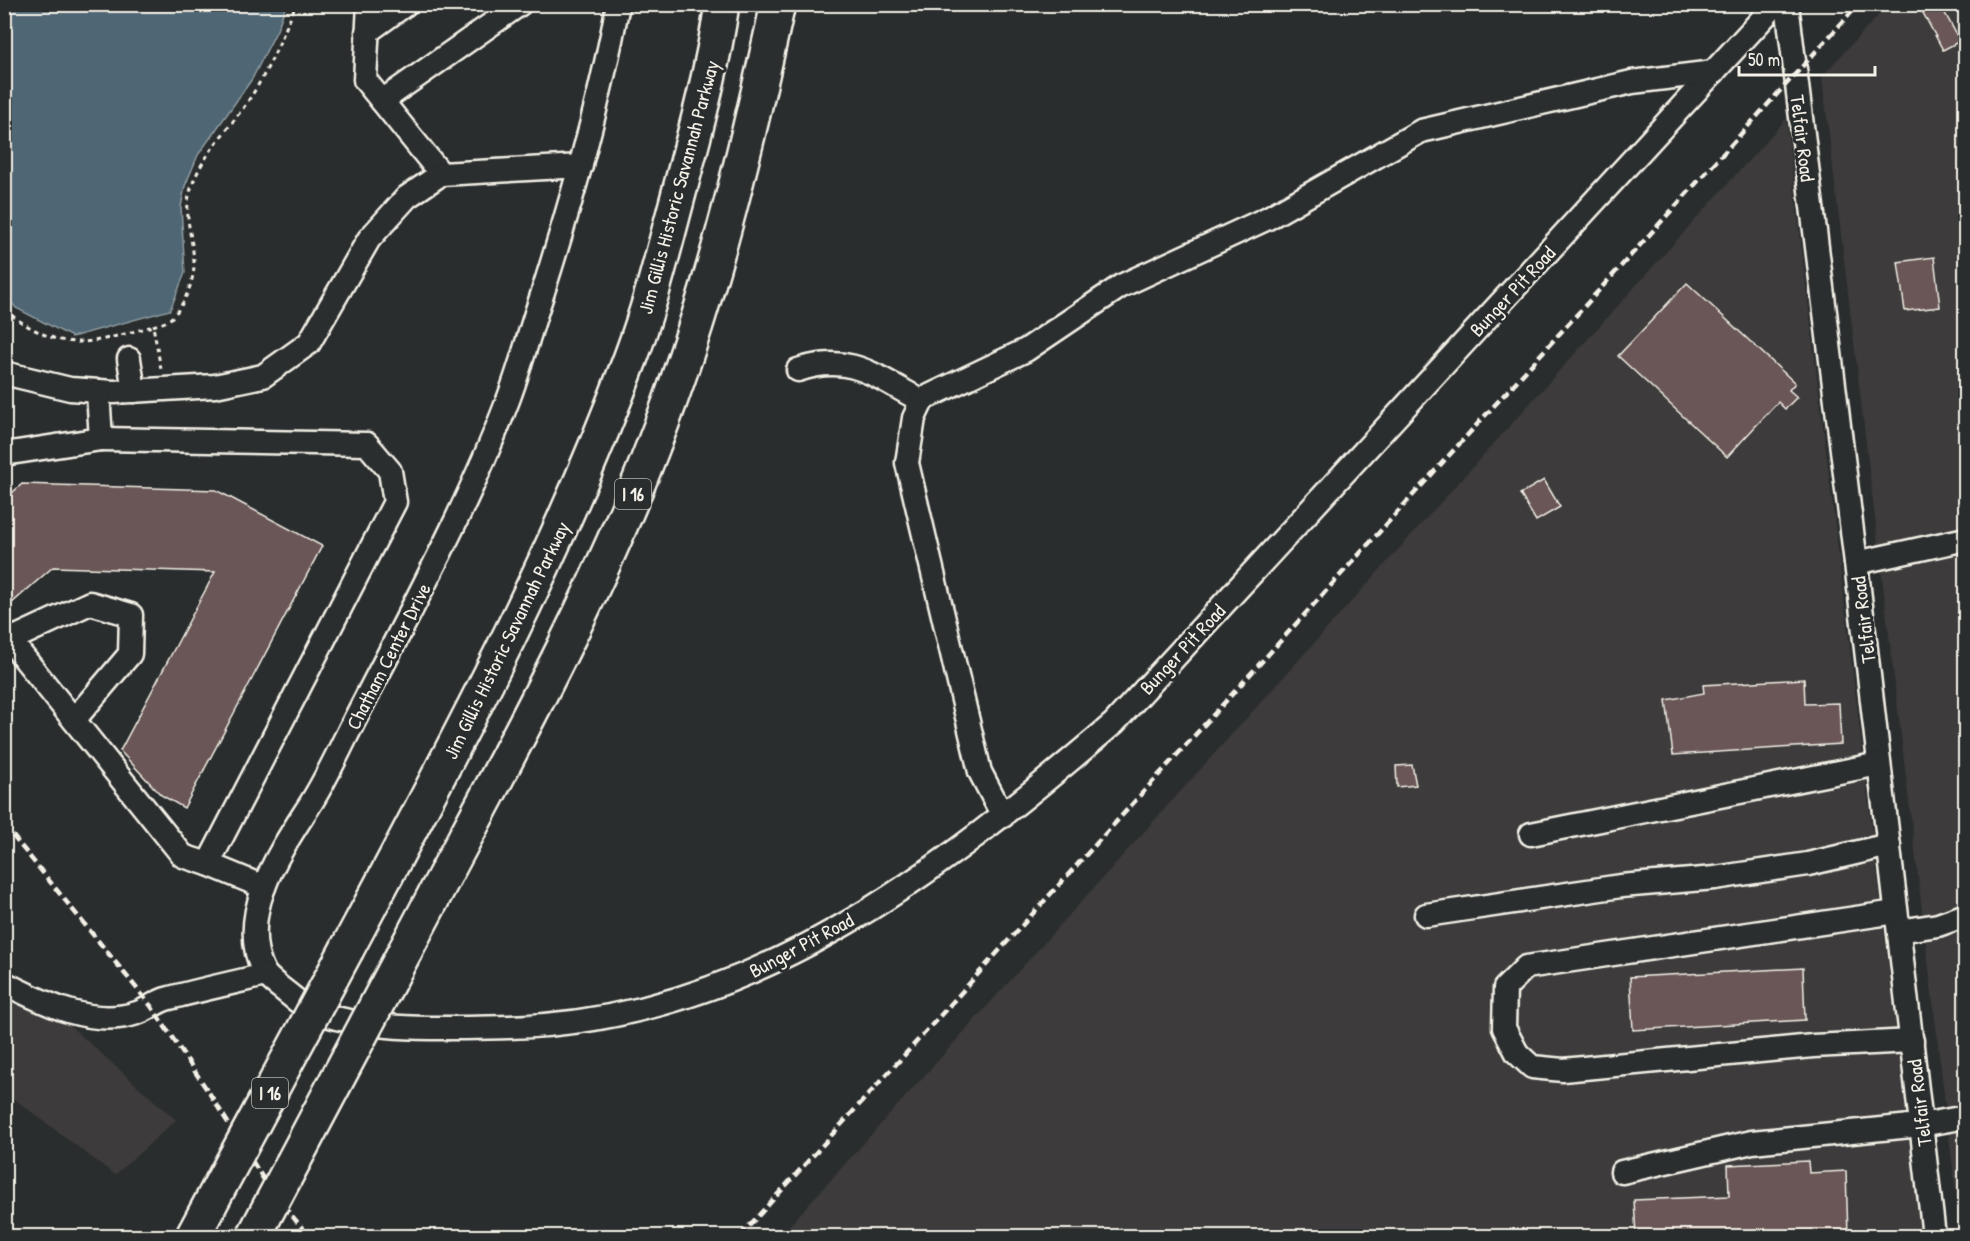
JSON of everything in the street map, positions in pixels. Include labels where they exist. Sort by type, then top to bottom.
[{"type":"highway","name":"Jim Gillis Historic Savannah Parkway","points":[[193,1236],[348,949],[527,604],[564,524],[632,355],[691,148],[722,4]]},
{"type":"highway","name":"I 16","points":[[254,1236],[562,651],[652,448],[693,335],[726,227],[778,4]]},
{"type":"street","points":[[369,4],[364,80],[441,174]]},
{"type":"street","points":[[367,32],[406,4]]},
{"type":"street","points":[[381,101],[520,4]]},
{"type":"street","name":"Chatham Center Drive","points":[[265,975],[255,943],[256,912],[264,887],[298,820],[308,808],[337,756],[421,594],[467,496],[508,399],[581,166],[618,4]]},
{"type":"street","name":"Bunger Pit Road","points":[[265,975],[306,1008],[351,1023],[426,1027],[517,1027],[631,1013],[697,995],[775,963],[855,918],[955,854],[1114,723],[1776,4]]},
{"type":"street","name":"Telfair Road","points":[[1786,4],[1856,563],[1934,1236]]},
{"type":"street","points":[[1003,816],[980,772],[908,463],[914,418],[922,400],[1026,350],[1121,286],[1268,218],[1421,131],[1632,82],[1714,72]]},
{"type":"street","points":[[4,373],[70,389],[98,392],[131,375],[215,386],[263,376],[309,343],[369,239],[406,197],[441,174],[581,166]]},
{"type":"street","points":[[798,370],[820,363],[848,363],[922,400]]},
{"type":"street","points":[[98,392],[101,439]]},
{"type":"street","points":[[4,454],[101,439],[367,444],[390,471],[395,502],[208,864]]},
{"type":"street","points":[[1856,563],[1965,539]]},
{"type":"street","points":[[74,720],[130,654],[131,615],[90,603],[7,636],[74,720],[183,856],[264,887]]},
{"type":"street","points":[[1531,834],[1879,764]]},
{"type":"street","points":[[1426,915],[1621,886],[1715,878],[1808,864],[1889,845]]},
{"type":"street","points":[[1912,1041],[1813,1046],[1563,1070],[1532,1067],[1517,1053],[1504,1028],[1505,988],[1526,967],[1898,921],[1938,925],[1965,915]]},
{"type":"street","points":[[4,983],[38,1001],[77,1014],[110,1017],[136,1013],[162,1000],[265,975]]},
{"type":"street","points":[[1622,1172],[1752,1142],[1922,1125],[1965,1117]]},
{"type":"path","points":[[4,310],[48,338],[68,343],[92,342],[169,320],[184,298],[193,275],[194,263],[188,219],[190,193],[204,163],[252,95],[278,47],[296,4]]},
{"type":"path","points":[[131,375],[154,374],[161,369],[153,326]]},
{"type":"shaded area","points":[[1888,5],[1965,5],[1965,1236],[1961,1236],[1822,76]]},
{"type":"shaded area","points":[[1786,119],[1921,1236],[780,1236],[1070,914]]},
{"type":"shaded area","points":[[4,967],[176,1120],[115,1175],[5,1092]]},
{"type":"water","points":[[5,4],[286,5],[277,30],[252,79],[198,155],[185,186],[181,207],[185,273],[170,310],[72,337],[16,308],[5,295]]},
{"type":"building","points":[[1934,4],[1940,4],[1960,41],[1943,50],[1922,11]]},
{"type":"building","points":[[1934,257],[1940,307],[1905,311],[1898,262]]},
{"type":"building","points":[[1687,283],[1795,383],[1789,390],[1797,397],[1785,409],[1778,402],[1727,457],[1618,356]]},
{"type":"building","points":[[1544,480],[1560,507],[1536,521],[1520,494]]},
{"type":"building","points":[[22,484],[216,490],[322,546],[184,808],[161,795],[120,751],[215,572],[53,567],[4,610],[4,500]]},
{"type":"building","points":[[1804,679],[1805,704],[1839,703],[1841,744],[1673,755],[1666,700],[1704,693],[1703,685]]},
{"type":"building","points":[[1412,765],[1416,785],[1397,787],[1396,766]]},
{"type":"building","points":[[1803,968],[1805,1020],[1633,1030],[1630,977]]},
{"type":"building","points":[[1808,1161],[1809,1173],[1846,1171],[1848,1236],[1636,1236],[1634,1200],[1729,1196],[1728,1165]]},
{"type":"railway","points":[[740,1236],[1859,4]]},
{"type":"railway","points":[[4,825],[151,1006],[271,1191],[309,1236]]}]
